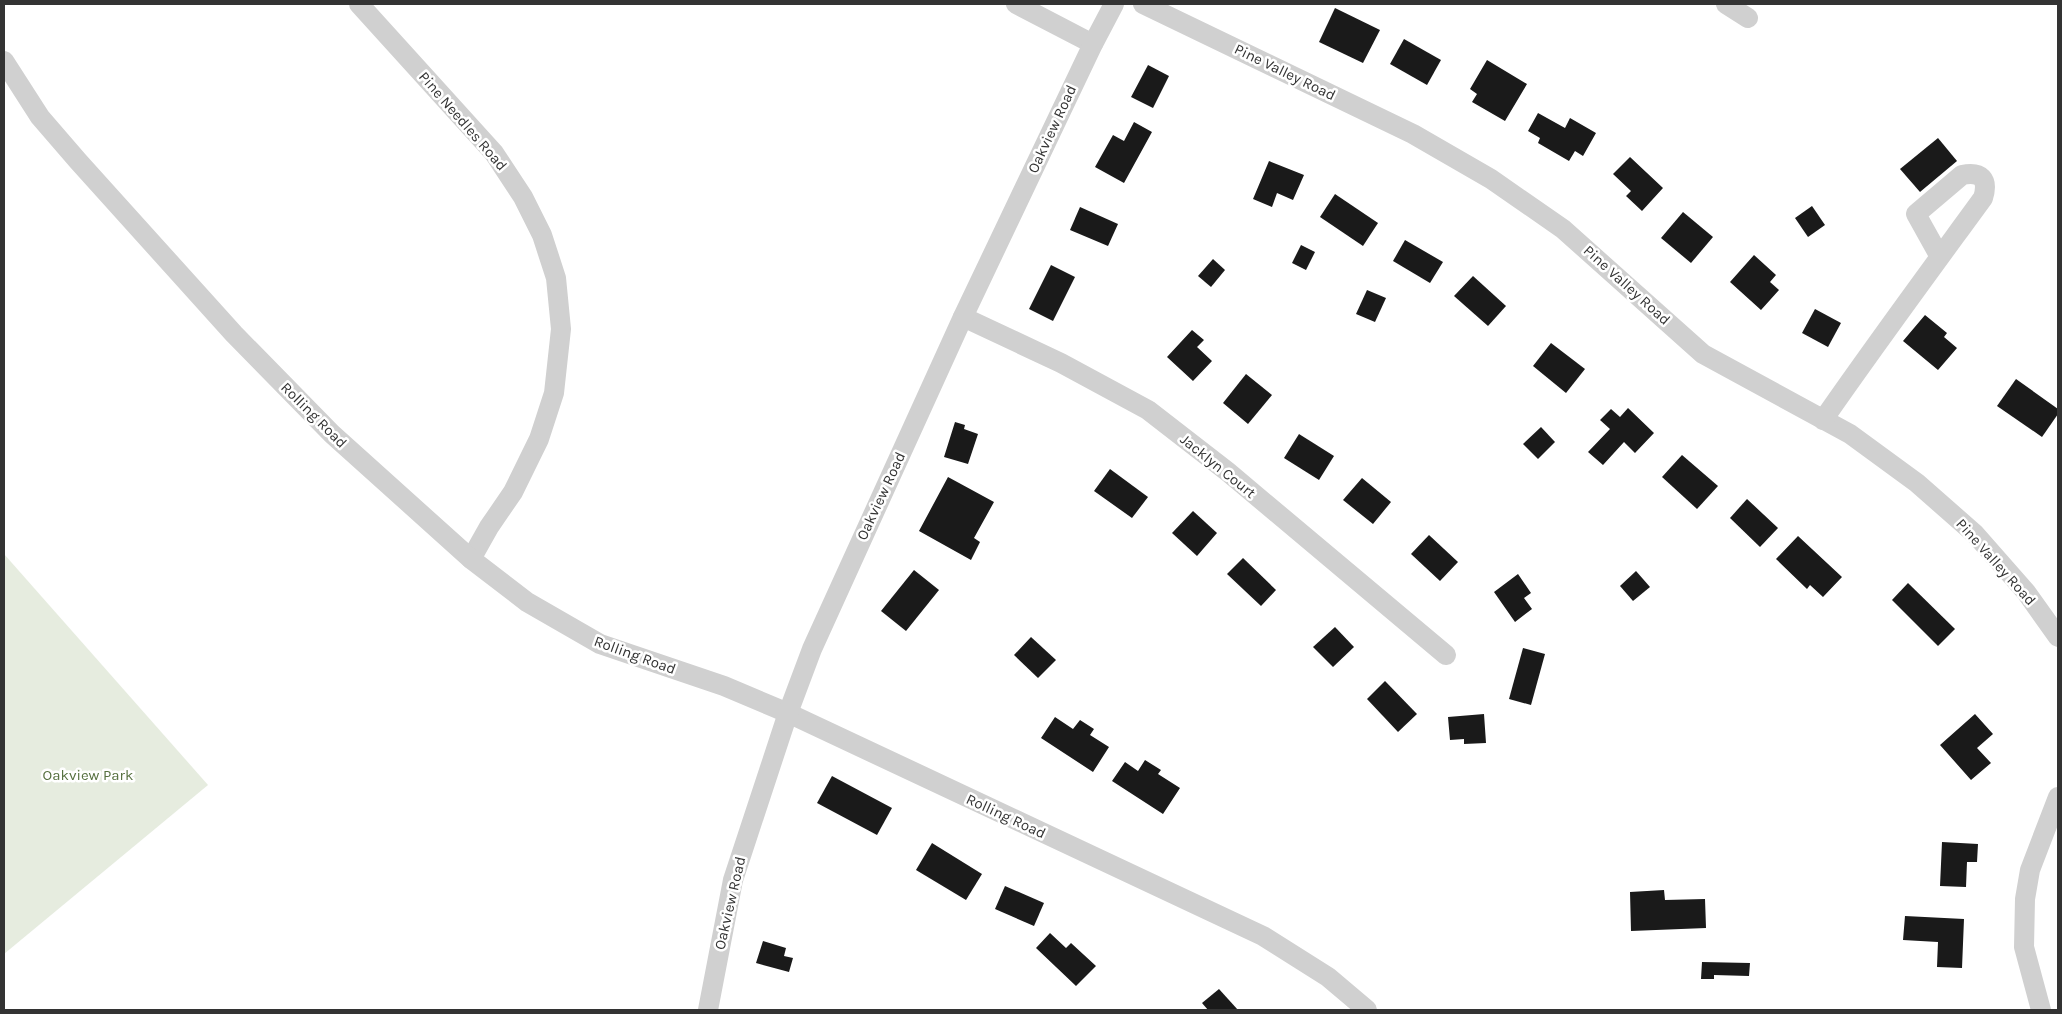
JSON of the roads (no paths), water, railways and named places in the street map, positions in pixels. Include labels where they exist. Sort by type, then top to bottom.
[{"type":"street","name":"Pine Needles Road","points":[[359,4],[494,153],[523,197],[538,228],[556,278],[561,329],[551,402],[539,439],[513,492],[489,527],[471,559]]},
{"type":"street","points":[[1016,4],[1092,44]]},
{"type":"street","name":"Oakview Road","points":[[708,1010],[733,880],[788,713],[812,649],[963,317],[1092,44],[1114,4]]},
{"type":"street","name":"Pine Valley Road","points":[[1143,4],[1413,134],[1491,179],[1564,229],[1703,354],[1850,434],[1917,483],[1975,534],[2026,592],[2058,637]]},
{"type":"street","points":[[1726,4],[1748,18]]},
{"type":"street","name":"Rolling Road","points":[[4,61],[40,117],[78,162],[234,334],[332,434],[471,559],[527,602],[600,644],[724,686],[788,713],[1263,936],[1328,977],[1367,1010]]},
{"type":"street","points":[[1823,420],[1940,257]]},
{"type":"street","name":"Jacklyn Court","points":[[963,317],[1061,363],[1148,410],[1228,472],[1446,655]]},
{"type":"street","points":[[2041,1010],[2024,947],[2025,899],[2030,870],[2058,797]]},
{"type":"park label","name":"Oakview Park","points":[[88,775]]}]
